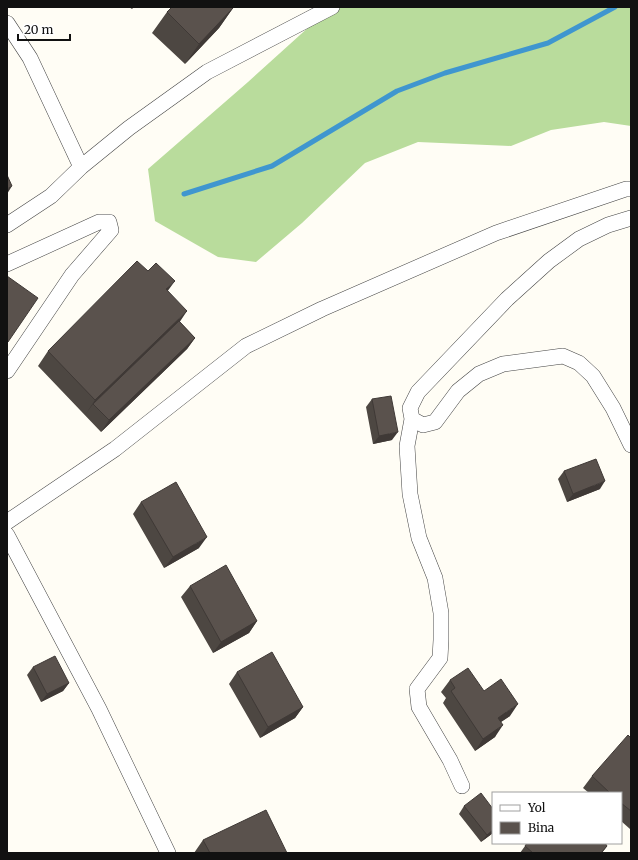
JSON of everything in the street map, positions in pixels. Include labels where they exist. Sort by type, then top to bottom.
[{"type":"street","points":[[7,225],[51,196],[81,167],[130,128],[207,72],[332,7]]},
{"type":"street","points":[[7,23],[30,58],[81,167]]},
{"type":"street","points":[[7,522],[116,449],[246,346],[322,309],[496,233],[626,189],[631,189]]},
{"type":"street","points":[[462,786],[450,760],[419,707],[417,689],[440,658],[441,640],[440,613],[434,578],[419,538],[410,494],[407,446],[412,419],[410,408],[418,392],[507,299],[543,266],[579,239],[608,225],[631,218]]},
{"type":"street","points":[[7,264],[99,222],[109,222],[111,230],[72,274],[7,371]]},
{"type":"street","points":[[412,419],[423,426],[435,422],[458,391],[479,374],[503,364],[563,356],[579,363],[593,376],[613,408],[631,445]]},
{"type":"street","points":[[7,535],[99,709],[168,853]]},
{"type":"green space","points":[[331,7],[631,7],[631,126],[604,122],[551,130],[511,146],[418,142],[365,163],[302,223],[256,262],[218,257],[155,221],[148,169]]},
{"type":"building","points":[[172,7],[233,8],[199,44],[167,12]]},
{"type":"building","points":[[7,175],[12,186],[7,189]]},
{"type":"building","points":[[137,261],[148,271],[156,263],[175,281],[166,289],[187,311],[95,400],[48,351]]},
{"type":"building","points":[[7,276],[38,298],[8,342],[7,341]]},
{"type":"building","points":[[179,321],[195,338],[109,420],[93,404]]},
{"type":"building","points":[[391,396],[398,432],[379,436],[372,399]]},
{"type":"building","points":[[596,459],[605,481],[573,494],[564,471]]},
{"type":"building","points":[[176,482],[207,537],[173,557],[141,502]]},
{"type":"building","points":[[226,565],[257,621],[221,642],[190,586]]},
{"type":"building","points":[[272,652],[303,707],[268,727],[237,672]]},
{"type":"building","points":[[55,656],[69,683],[47,694],[33,667]]},
{"type":"building","points":[[468,668],[484,691],[501,679],[518,704],[498,718],[503,725],[483,739],[451,691],[455,688],[450,680]]},
{"type":"building","points":[[628,735],[631,738],[631,811],[622,804],[622,792],[609,792],[592,776]]},
{"type":"building","points":[[481,793],[492,808],[492,831],[487,835],[464,806]]},
{"type":"building","points":[[266,810],[287,853],[210,853],[203,840]]},
{"type":"building","points":[[526,844],[606,844],[607,846],[601,853],[533,853],[525,846]]},
{"type":"waterway","points":[[184,194],[272,166],[397,91],[445,73],[548,43],[615,7]]}]
